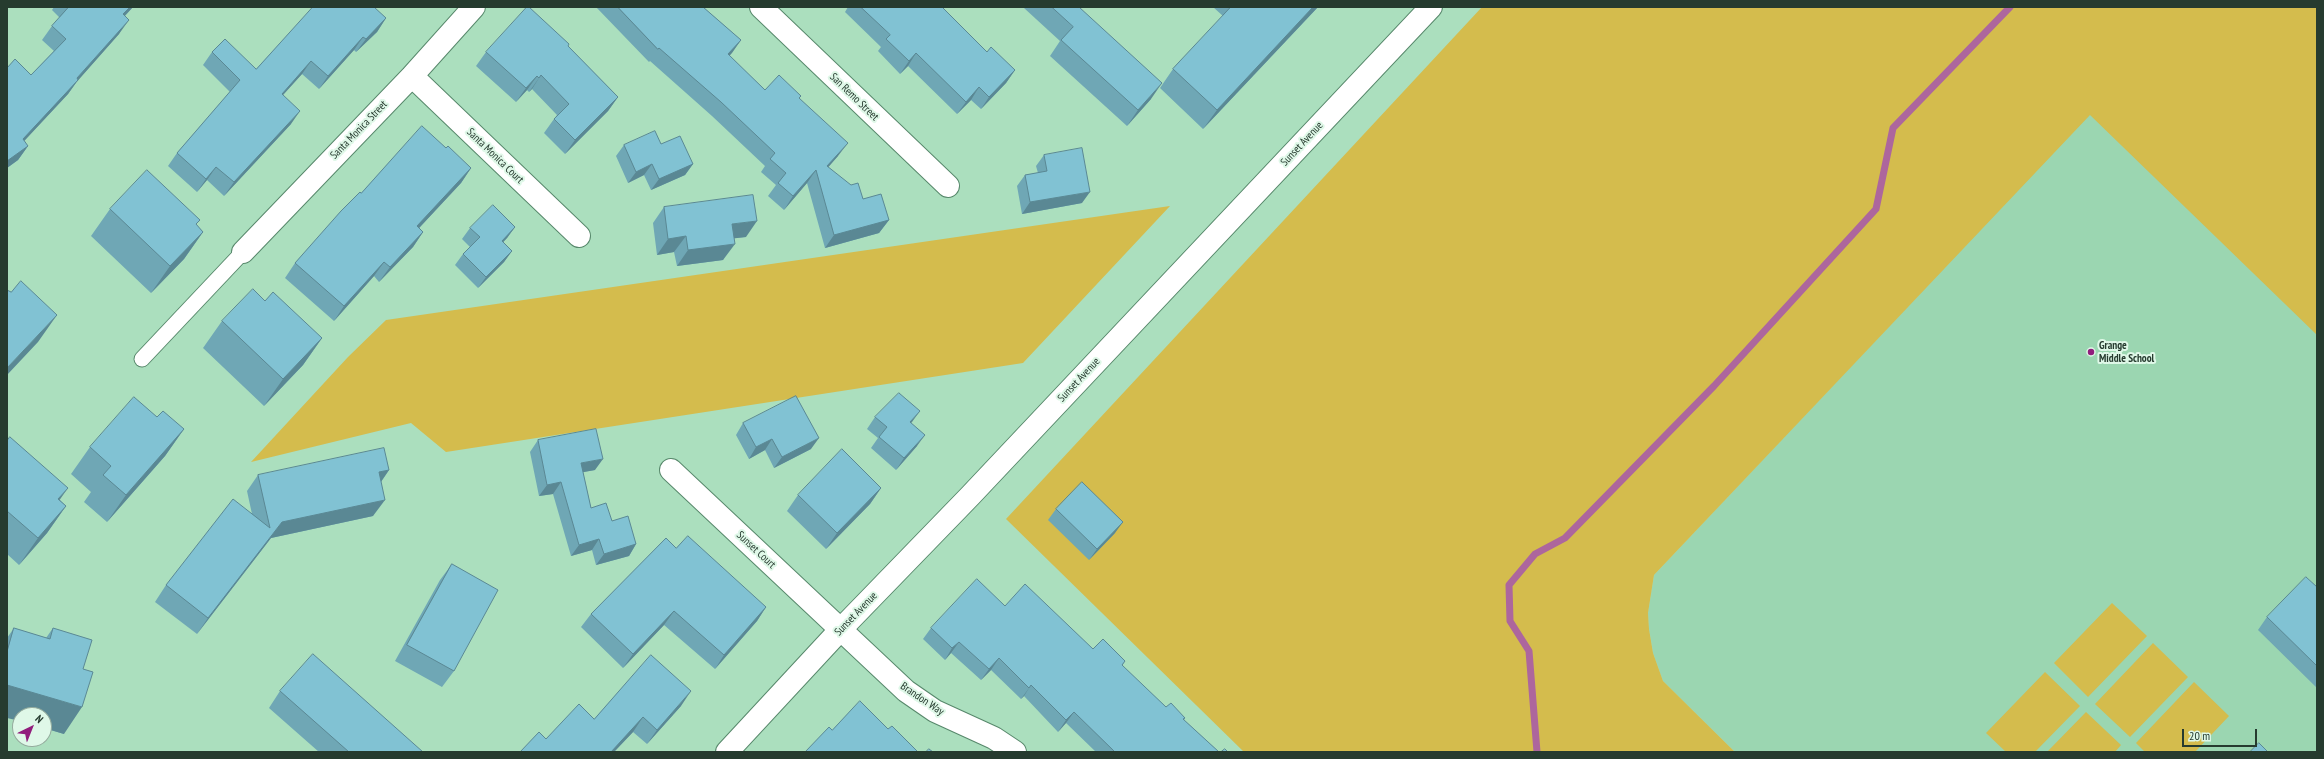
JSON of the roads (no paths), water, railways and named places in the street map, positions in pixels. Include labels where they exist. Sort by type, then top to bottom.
[{"type":"street","name":"Santa Monica Street","points":[[243,252],[412,76],[474,7]]},
{"type":"street","name":"San Remo Street","points":[[761,7],[948,186]]},
{"type":"street","name":"Sunset Avenue","points":[[727,752],[841,629],[970,496],[1431,7]]},
{"type":"street","name":"Santa Monica Court","points":[[412,76],[579,236]]},
{"type":"street","name":"Sunset Court","points":[[671,470],[841,629]]},
{"type":"street","name":"Brandon Way","points":[[841,629],[906,691],[935,711],[994,738],[1015,752]]},
{"type":"lane","points":[[142,358],[243,252]]},
{"type":"waterway","points":[[1537,752],[1529,651],[1510,621],[1509,585],[1535,554],[1565,538],[1714,386],[1876,209],[1893,128],[2010,7]]},
{"type":"place","name":"Grange Middle School","points":[[2091,352]]}]
